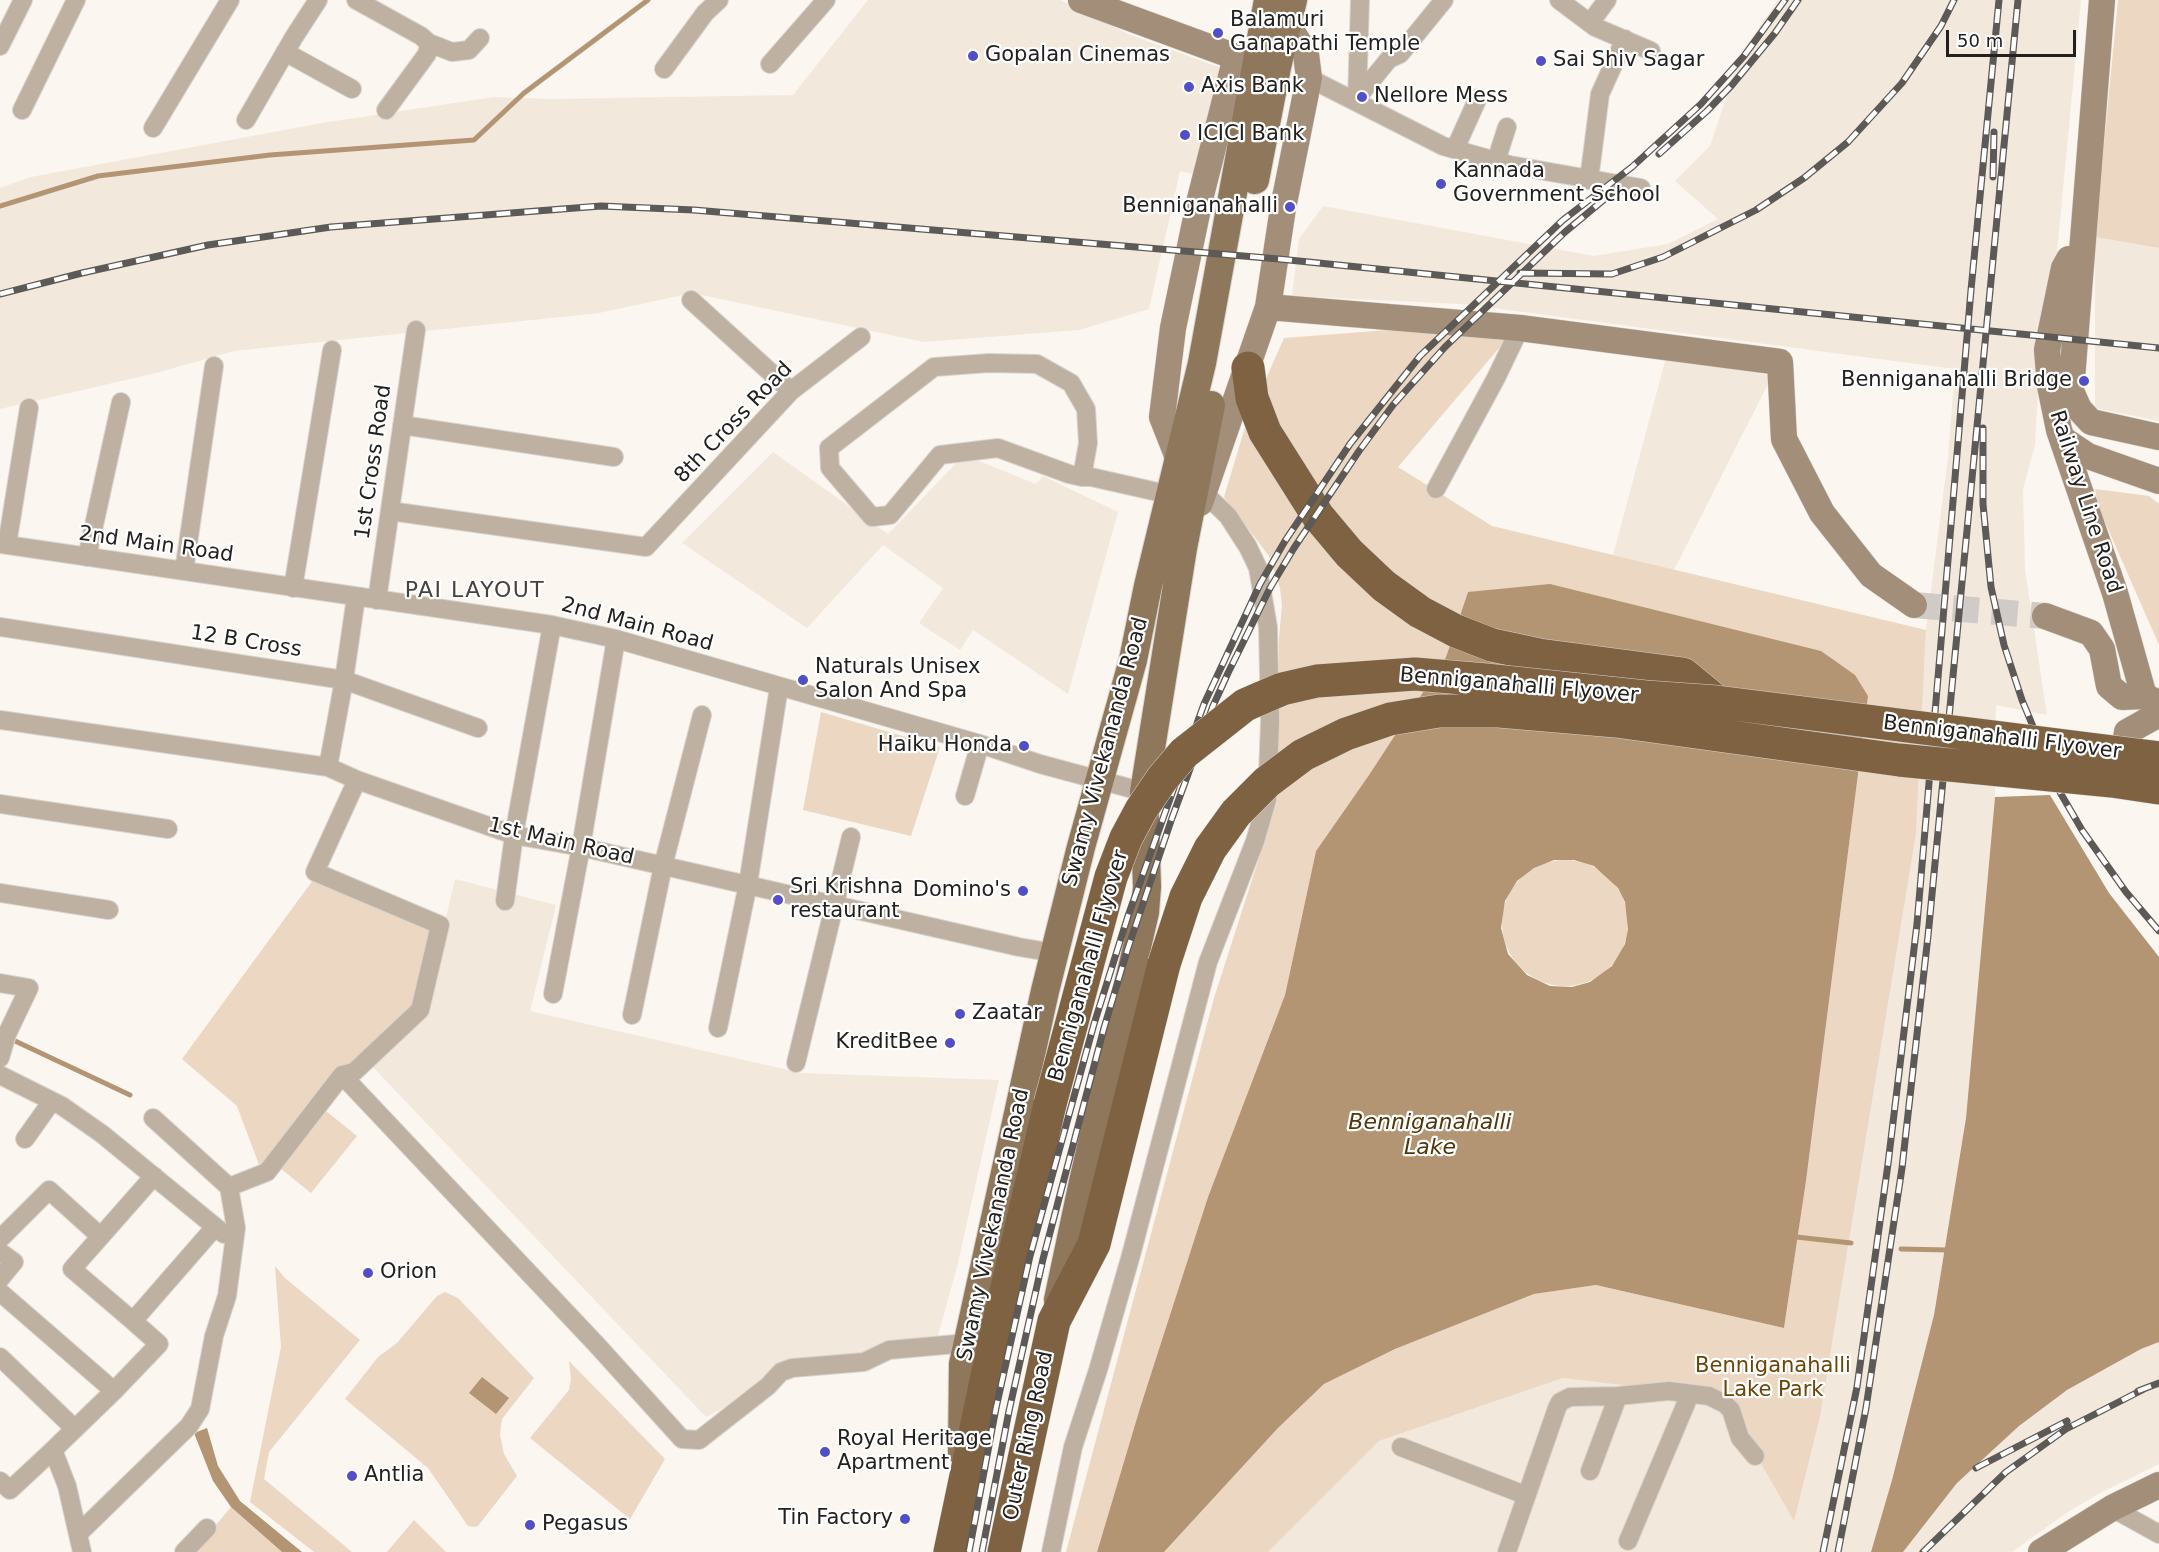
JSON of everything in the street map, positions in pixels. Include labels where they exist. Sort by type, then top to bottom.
[{"type":"highway","points":[[1248,368],[1252,398],[1265,432],[1318,516],[1332,535],[1384,586],[1420,612],[1456,631],[1492,645],[1539,655],[1683,674],[1717,702]]},
{"type":"highway","name":"Benniganahalli Flyover","points":[[950,1552],[961,1505],[981,1343],[1050,1104],[1111,877],[1126,838],[1162,779],[1184,753],[1245,705],[1282,689],[1317,681],[1415,674],[1717,702],[2159,758]]},
{"type":"highway","name":"Benniganahalli Flyover","points":[[1054,1321],[1094,1244],[1164,964],[1186,897],[1210,849],[1236,813],[1267,782],[1304,755],[1346,734],[1390,719],[1438,711],[1499,711],[1616,721],[1899,760],[2112,781],[2159,788]]},
{"type":"highway","name":"Outer Ring Road","points":[[1004,1552],[1054,1321]]},
{"type":"main road","name":"Swamy Vivekananda Road","points":[[981,1343],[1054,953],[1133,660],[1148,586],[1202,363],[1247,55],[1268,0]]},
{"type":"main road","name":"Swamy Vivekananda Road","points":[[1054,1321],[1083,1182],[1145,912],[1147,887],[1144,792],[1183,548],[1275,78],[1291,12]]},
{"type":"street","points":[[0,46],[23,0]]},
{"type":"street","points":[[22,110],[76,0]]},
{"type":"street","points":[[153,128],[230,0]]},
{"type":"street","points":[[246,120],[318,0]]},
{"type":"street","points":[[356,0],[421,36],[429,43],[452,52],[469,50],[480,38]]},
{"type":"street","points":[[664,69],[705,13],[719,0]]},
{"type":"street","points":[[770,64],[826,0]]},
{"type":"street","points":[[1357,100],[1360,0]]},
{"type":"street","points":[[1357,100],[1389,59],[1400,54],[1444,0]]},
{"type":"street","points":[[1559,0],[1590,23],[1651,51]]},
{"type":"street","points":[[1590,23],[1607,0]]},
{"type":"street","name":"Railway Line Road","points":[[2102,0],[2071,391],[2079,409],[2091,422],[2159,437]]},
{"type":"street","points":[[1095,3],[1247,55]]},
{"type":"street","points":[[1183,548],[1268,307],[1283,208],[1309,78],[1306,54],[1291,12]]},
{"type":"street","points":[[1590,180],[1600,94],[1625,39]]},
{"type":"street","points":[[386,110],[427,54],[429,43]]},
{"type":"street","points":[[285,52],[352,89]]},
{"type":"street","points":[[1309,78],[1357,100],[1443,146],[1496,161],[1641,189]]},
{"type":"street","points":[[1455,149],[1478,98]]},
{"type":"street","points":[[1496,161],[1507,127]]},
{"type":"street","name":"Railway Line Road","points":[[2083,239],[2064,268],[2047,350],[2049,386],[2059,430],[2154,704]]},
{"type":"street","points":[[691,300],[791,391]]},
{"type":"street","points":[[1268,307],[1520,328],[1780,362],[1784,439],[1822,513],[1871,575],[1914,605]]},
{"type":"street","points":[[1436,489],[1496,378],[1520,328]]},
{"type":"street","name":"1st Cross Road","points":[[377,600],[416,330]]},
{"type":"street","name":"8th Cross Road","points":[[390,511],[646,547],[791,391],[861,337]]},
{"type":"street","points":[[293,588],[332,350]]},
{"type":"street","points":[[1082,477],[1088,443],[1086,409],[1071,383],[1037,364],[989,363],[934,368],[829,448],[830,468],[872,517],[890,515],[940,455],[998,448],[1082,477],[1171,495]]},
{"type":"street","points":[[184,571],[214,366]]},
{"type":"street","points":[[87,557],[120,402]]},
{"type":"street","points":[[4,545],[29,408]]},
{"type":"street","points":[[402,425],[614,457]]},
{"type":"street","points":[[2064,440],[2088,456],[2159,481]]},
{"type":"street","points":[[1052,1552],[1073,1447],[1128,1266],[1208,962],[1255,841],[1267,800],[1270,722],[1268,627],[1258,568],[1248,547],[1228,516],[1204,493]]},
{"type":"street","name":"2nd Main Road","points":[[4,545],[552,625],[616,639],[1144,792]]},
{"type":"street","points":[[328,767],[356,597]]},
{"type":"street","points":[[2045,616],[2091,633],[2102,649],[2109,686],[2122,697],[2154,704]]},
{"type":"street","points":[[505,901],[513,835],[552,625]]},
{"type":"street","name":"12 B Cross","points":[[0,627],[344,680],[478,728]]},
{"type":"street","points":[[552,994],[581,848],[616,639]]},
{"type":"street","points":[[718,1028],[748,884],[779,687]]},
{"type":"street","points":[[2154,704],[2127,732],[2126,774],[2130,791],[2159,798]]},
{"type":"street","points":[[632,1015],[663,866],[702,715]]},
{"type":"street","name":"1st Main Road","points":[[0,720],[328,767],[357,780],[513,835],[748,884],[1019,947],[1054,953]]},
{"type":"street","points":[[965,796],[980,744]]},
{"type":"street","points":[[229,1187],[267,1172],[342,1076],[354,1072],[420,1010],[440,925],[315,872],[357,780]]},
{"type":"street","points":[[0,804],[168,829]]},
{"type":"street","points":[[796,1063],[851,837]]},
{"type":"street","points":[[0,893],[109,910]]},
{"type":"street","points":[[0,983],[29,988],[3,1048]]},
{"type":"street","points":[[0,1075],[52,1101],[102,1134],[225,1234],[236,1227]]},
{"type":"street","points":[[342,1076],[596,1344],[682,1439],[699,1440],[768,1386],[781,1372],[792,1368],[864,1362],[889,1350],[981,1343]]},
{"type":"street","points":[[25,1139],[52,1101]]},
{"type":"street","points":[[80,1543],[189,1426],[200,1409],[214,1336],[227,1296],[236,1227],[229,1187],[153,1118]]},
{"type":"street","points":[[0,1481],[10,1490],[114,1391],[159,1344],[72,1269],[154,1176]]},
{"type":"street","points":[[0,1239],[49,1190],[100,1236]]},
{"type":"street","points":[[133,1321],[215,1227]]},
{"type":"street","points":[[0,1252],[14,1262],[0,1279]]},
{"type":"street","points":[[0,1292],[114,1391]]},
{"type":"street","points":[[0,1357],[74,1428]]},
{"type":"street","points":[[1508,1552],[1525,1496],[1560,1402],[1570,1397],[1618,1396],[1669,1391],[1709,1396],[1725,1404],[1731,1410],[1740,1438],[1755,1456]]},
{"type":"street","points":[[1628,1541],[1690,1394]]},
{"type":"street","points":[[1590,1471],[1618,1396]]},
{"type":"street","points":[[1401,1447],[1525,1496]]},
{"type":"street","points":[[53,1450],[67,1486],[80,1543]]},
{"type":"street","points":[[2041,1552],[2112,1508],[2159,1485]]},
{"type":"street","points":[[2112,1508],[2159,1534]]},
{"type":"street","points":[[184,1552],[207,1528]]},
{"type":"shaded area","points":[[868,0],[1061,0],[1128,34],[1221,68],[1197,175],[1180,171],[1149,309],[1079,330],[924,342],[692,293],[599,313],[234,351],[156,373],[0,409],[0,188],[31,177],[322,123],[494,97],[551,99],[793,95]]},
{"type":"shaded area","points":[[1778,0],[2081,0],[2056,263],[2040,354],[2035,445],[2023,489],[2025,569],[2047,715],[1996,705],[1995,797],[1966,1118],[1934,1316],[1871,1552],[1268,1552],[1379,1441],[1563,1378],[1723,1396],[1794,1520],[1820,1417],[1916,834],[1926,630],[1948,457],[1955,369],[1462,304],[1292,296],[1299,239],[1323,206],[1594,256],[1668,244],[1718,219],[1675,181],[1710,146],[1741,53]]},
{"type":"shaded area","points":[[2095,237],[2159,248],[2159,421],[2095,408]]},
{"type":"shaded area","points":[[1667,354],[1772,376],[1674,570],[1613,555]]},
{"type":"shaded area","points":[[773,452],[888,534],[964,455],[1036,484],[1043,476],[1118,512],[1068,694],[973,630],[960,650],[919,623],[943,588],[883,545],[807,628],[682,543]]},
{"type":"shaded area","points":[[455,879],[556,905],[530,1011],[801,1073],[999,1080],[957,1267],[937,1339],[866,1351],[845,1359],[790,1361],[731,1404],[706,1417],[370,1064],[424,1012]]},
{"type":"shaded area","points":[[2159,1342],[2159,1464],[2098,1494],[2065,1514],[2012,1552],[1903,1552],[1957,1483],[2019,1426],[2067,1390],[2141,1349]]},
{"type":"green space","points":[[2118,0],[2159,0],[2159,248],[2095,237]]},
{"type":"green space","name":"Benniganahalli Lake Park","points":[[1427,327],[1511,334],[1398,467],[1492,526],[1926,630],[1916,834],[1820,1417],[1794,1521],[1723,1397],[1563,1378],[1379,1441],[1268,1552],[1164,1552],[1278,1428],[1324,1384],[1395,1349],[1534,1294],[1596,1285],[1784,1328],[1806,1181],[1868,696],[1468,592],[1446,657],[1316,851],[1285,995],[1208,1197],[1140,1408],[1097,1552],[1066,1552],[1214,998],[1277,802],[1279,638],[1282,605],[1280,588],[1269,556],[1224,497],[1246,424],[1284,338]]},
{"type":"green space","points":[[2095,489],[2149,496],[2159,504],[2159,645],[2098,506]]},
{"type":"green space","points":[[821,712],[940,747],[911,836],[803,810]]},
{"type":"green space","points":[[1565,860],[1589,865],[1610,878],[1623,899],[1628,923],[1623,947],[1610,968],[1589,981],[1565,986],[1541,981],[1520,968],[1507,947],[1502,923],[1507,899],[1520,878],[1541,865]]},
{"type":"green space","points":[[313,880],[435,929],[415,1008],[261,1170],[237,1106],[182,1059]]},
{"type":"green space","points":[[326,1111],[357,1136],[311,1193],[280,1168]]},
{"type":"green space","points":[[275,1266],[285,1278],[360,1340],[269,1452],[264,1479],[352,1552],[314,1552],[250,1502],[281,1347]]},
{"type":"green space","points":[[445,1292],[458,1298],[534,1378],[502,1419],[500,1435],[504,1454],[517,1476],[478,1526],[474,1527],[468,1526],[428,1468],[345,1399],[378,1357],[397,1343],[437,1296]]},
{"type":"green space","points":[[569,1361],[665,1459],[630,1519],[530,1438],[569,1390],[571,1379]]},
{"type":"green space","points":[[231,1507],[282,1552],[193,1552]]},
{"type":"green space","points":[[414,1520],[446,1552],[387,1552]]},
{"type":"water","name":"Benniganahalli Lake","points":[[1550,584],[1821,651],[1855,675],[1868,696],[1806,1181],[1784,1328],[1596,1285],[1534,1294],[1395,1349],[1324,1384],[1278,1428],[1164,1552],[1097,1552],[1140,1408],[1208,1197],[1285,995],[1316,851],[1446,657],[1468,592]],"holes":[[[1554,860],[1574,860],[1594,866],[1618,888],[1625,902],[1628,929],[1625,944],[1612,966],[1590,982],[1572,987],[1550,986],[1527,975],[1508,954],[1501,928],[1505,901],[1517,881],[1534,868]]]},
{"type":"water","points":[[2050,795],[2109,893],[2159,957],[2159,1342],[2141,1349],[2067,1390],[2019,1426],[1957,1483],[1903,1552],[1871,1552],[1934,1315],[1966,1118],[1995,797]]},
{"type":"water","points":[[482,1377],[509,1398],[496,1414],[469,1393]]},
{"type":"water","points":[[207,1428],[218,1466],[240,1501],[302,1552],[282,1552],[231,1507],[213,1481],[194,1433]]},
{"type":"waterway","points":[[0,206],[98,176],[270,155],[474,140],[524,93],[648,0]]},
{"type":"waterway","points":[[13,1040],[130,1095]]},
{"type":"waterway","points":[[1791,1233],[1796,1237],[1851,1243]]},
{"type":"waterway","points":[[1901,1249],[1948,1250]]},
{"type":"tunnel","points":[[1914,605],[2045,616]]},
{"type":"railway","points":[[969,1552],[996,1408],[1030,1256],[1094,1024],[1128,916],[1204,704],[1260,584],[1285,541],[1350,444],[1420,356],[1563,220],[1632,167],[1701,104],[1744,56],[1785,0]]},
{"type":"railway","points":[[1659,154],[1732,85],[1775,33],[1798,0]]},
{"type":"railway","points":[[1520,273],[1612,274],[1663,257],[1756,210],[1804,178],[1848,142],[1902,83],[1941,26],[1954,0]]},
{"type":"railway","points":[[1823,1552],[1857,1387],[1888,1164],[1917,924],[1971,290],[1999,0]]},
{"type":"railway","points":[[1838,1552],[1866,1408],[1902,1168],[1928,936],[2018,0]]},
{"type":"railway","points":[[1993,177],[1994,132]]},
{"type":"railway","points":[[982,1552],[1009,1411],[1043,1259],[1104,1028],[1128,948],[1172,818],[1213,706],[1228,673],[1270,588],[1294,548],[1393,405],[1445,347],[1565,232],[1613,192]]},
{"type":"railway","points":[[0,294],[208,245],[331,227],[601,206],[694,210],[1279,259],[2159,348]]},
{"type":"railway","points":[[1983,428],[1983,504],[1991,587],[2004,645],[2022,700],[2061,794],[2082,830],[2126,892],[2159,931]]},
{"type":"railway","points":[[2138,1391],[2159,1383]]},
{"type":"railway","points":[[1923,1552],[2006,1472],[2066,1429],[2146,1388]]},
{"type":"railway","points":[[1976,1468],[2067,1421]]},
{"type":"place","name":"Balamuri Ganapathi Temple","points":[[1218,33]]},
{"type":"place","name":"Gopalan Cinemas","points":[[973,56]]},
{"type":"place","name":"Sai Shiv Sagar","points":[[1541,61]]},
{"type":"place","name":"Axis Bank","points":[[1189,87]]},
{"type":"place","name":"Nellore Mess","points":[[1362,97]]},
{"type":"place","name":"ICICI Bank","points":[[1185,135]]},
{"type":"place","name":"Kannada Government School","points":[[1441,184]]},
{"type":"place","name":"Benniganahalli","points":[[1290,207]]},
{"type":"place","name":"Benniganahalli Bridge","points":[[2084,381]]},
{"type":"place","name":"Naturals Unisex Salon And Spa","points":[[803,680]]},
{"type":"place","name":"Haiku Honda","points":[[1024,746]]},
{"type":"place","name":"Domino's","points":[[1023,891]]},
{"type":"place","name":"Sri Krishna restaurant","points":[[778,900]]},
{"type":"place","name":"Zaatar","points":[[960,1014]]},
{"type":"place","name":"KreditBee","points":[[950,1043]]},
{"type":"place","name":"Orion","points":[[368,1273]]},
{"type":"place","name":"Royal Heritage Apartment","points":[[825,1452]]},
{"type":"place","name":"Antlia","points":[[352,1476]]},
{"type":"place","name":"Tin Factory","points":[[905,1519]]},
{"type":"place","name":"Pegasus","points":[[530,1525]]},
{"type":"district","name":"PAI LAYOUT","points":[[475,591]]}]
